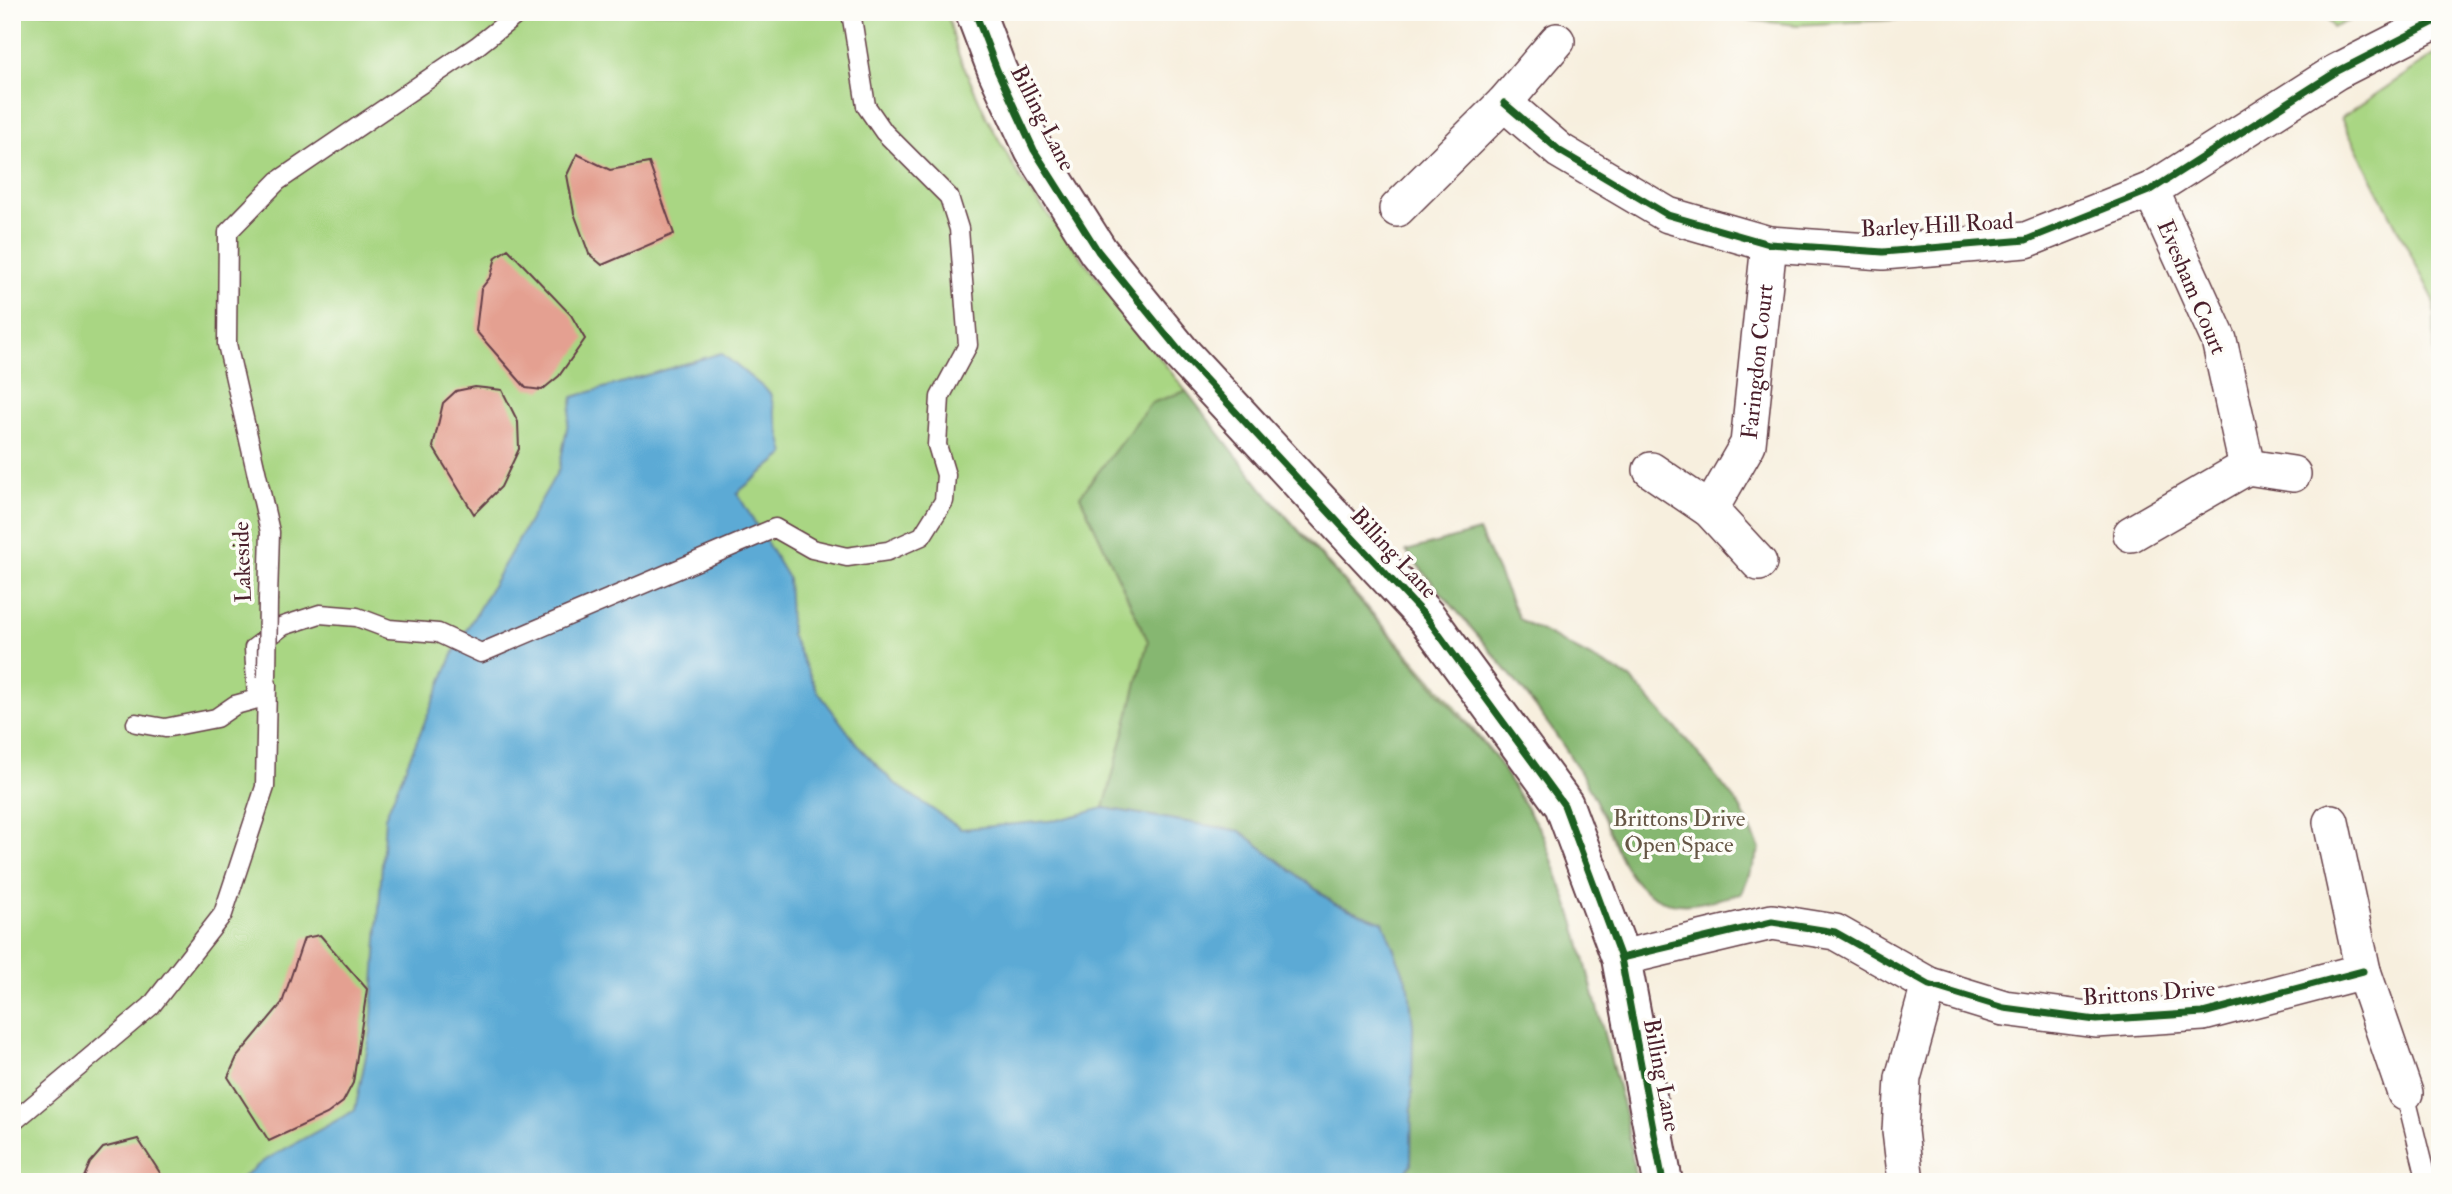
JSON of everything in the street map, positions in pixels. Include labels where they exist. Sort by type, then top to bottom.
[{"type":"street","name":"Billing Lane","points":[[975,12],[996,70],[1034,150],[1098,251],[1181,353],[1427,618],[1564,805],[1620,958],[1663,1182]]},
{"type":"street","name":"Barley Hill Road","points":[[1504,103],[1560,152],[1668,215],[1769,244],[1883,251],[2026,240],[2151,190],[2336,72],[2440,19]]},
{"type":"street","points":[[1397,209],[1504,103],[1557,41]]},
{"type":"street","name":"Evesham Court","points":[[2151,190],[2219,340],[2246,467]]},
{"type":"street","name":"Faringdon Court","points":[[1710,510],[1748,444],[1769,244]]},
{"type":"street","points":[[2131,534],[2246,467],[2293,474]]},
{"type":"street","points":[[1651,470],[1710,510],[1759,562]]},
{"type":"street","points":[[2331,822],[2363,971],[2405,1093]]},
{"type":"street","name":"Brittons Drive","points":[[1620,958],[1772,922],[1835,932],[1929,985],[2004,1008],[2096,1020],[2203,1013],[2363,971]]},
{"type":"street","points":[[1906,1182],[1900,1131],[1903,1078],[1929,985]]},
{"type":"lane","name":"Lakeside","points":[[12,1123],[151,1006],[223,914],[265,787],[270,532],[227,344],[228,232],[278,181],[477,46],[520,12]]},
{"type":"lane","points":[[136,723],[165,728],[216,718],[235,705],[257,699],[254,648],[284,626],[320,614],[357,617],[389,629],[438,633],[481,653],[775,528],[812,549],[847,556],[888,551],[922,536],[944,502],[946,475],[937,445],[940,397],[968,345],[959,229],[948,197],[884,132],[866,106],[851,12]]},
{"type":"lane","points":[[2405,1093],[2427,1182]]},
{"type":"green space","points":[[12,12],[947,12],[958,54],[987,118],[1021,180],[1264,491],[1452,703],[1495,757],[1543,835],[1575,924],[1626,1118],[1636,1182],[12,1182]]},
{"type":"green space","points":[[1734,12],[2038,12],[1796,25],[1751,20]]},
{"type":"green space","points":[[2324,12],[2367,12],[2333,28]]},
{"type":"green space","points":[[2440,51],[2440,440],[2435,422],[2434,300],[2341,118]]},
{"type":"green space","points":[[1186,391],[1264,491],[1495,757],[1543,835],[1575,924],[1626,1118],[1636,1182],[1400,1182],[1411,1164],[1383,922],[1335,904],[1240,831],[1104,808],[1148,641],[1080,496],[1151,403]]},
{"type":"green space","name":"Brittons Drive Open Space","points":[[1479,531],[1519,619],[1630,678],[1691,745],[1740,807],[1760,849],[1741,894],[1696,904],[1674,904],[1643,889],[1628,871],[1586,782],[1564,747],[1514,679],[1406,551]]},
{"type":"water","points":[[721,353],[770,393],[785,454],[737,493],[788,578],[791,635],[817,690],[860,748],[893,782],[961,829],[1058,820],[1104,808],[1240,831],[1335,904],[1383,922],[1409,987],[1413,1026],[1411,1164],[1400,1182],[236,1182],[265,1160],[355,1110],[371,1031],[385,817],[454,652],[559,469],[573,397]]},
{"type":"building","points":[[577,154],[610,170],[649,163],[674,234],[602,265],[589,254],[574,213],[567,175]]},
{"type":"building","points":[[508,249],[571,315],[585,339],[559,376],[542,390],[526,388],[476,331],[481,289],[491,276],[496,257]]},
{"type":"building","points":[[475,387],[502,390],[518,422],[519,449],[501,487],[474,514],[433,447],[443,403],[456,391]]},
{"type":"building","points":[[320,935],[367,989],[353,1083],[343,1102],[327,1114],[269,1141],[228,1077],[237,1057],[282,1003],[304,938]]},
{"type":"building","points":[[138,1139],[166,1182],[82,1182],[90,1163],[103,1148]]},
{"type":"cycle path","points":[[975,12],[997,70],[1034,150],[1098,251],[1181,353],[1427,618],[1564,805],[1621,958],[1663,1182]]},
{"type":"cycle path","points":[[1504,103],[1560,151],[1668,215],[1769,244],[1883,252],[2026,240],[2151,190],[2336,72],[2440,19]]},
{"type":"cycle path","points":[[1621,958],[1772,922],[1835,932],[1929,985],[2004,1008],[2096,1020],[2203,1013],[2363,971]]}]
